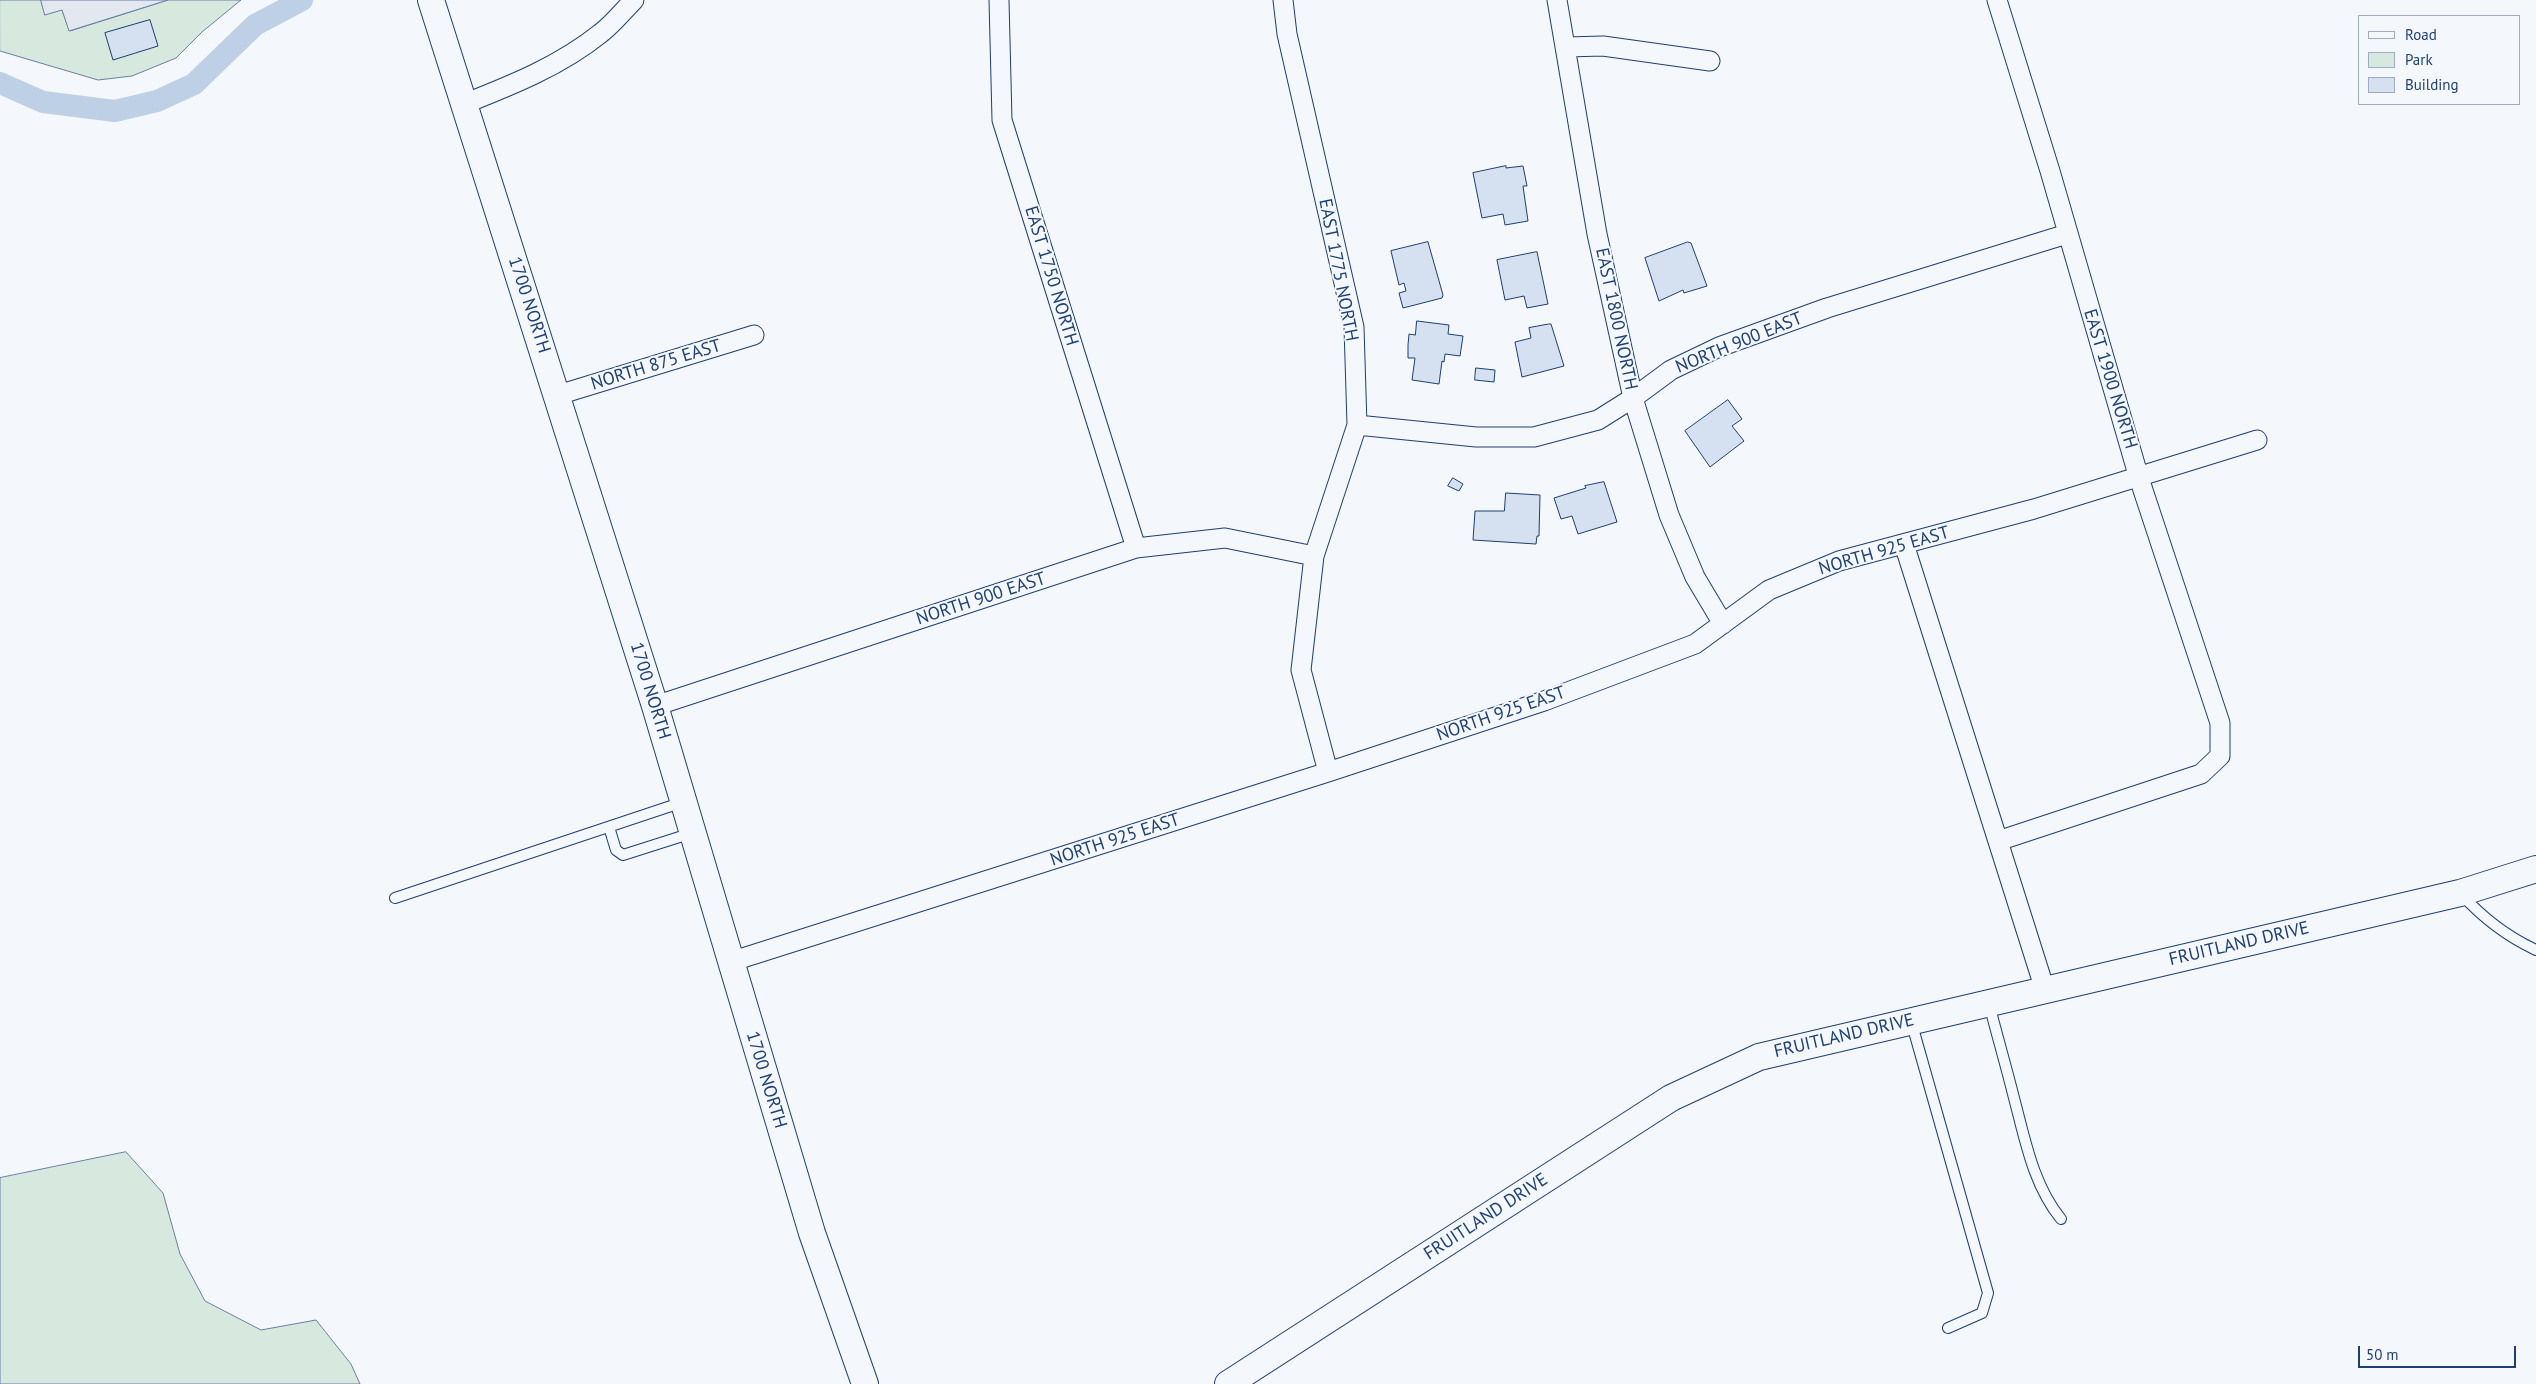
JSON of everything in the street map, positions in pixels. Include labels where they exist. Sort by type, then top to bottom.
[{"type":"street","name":"1700 NORTH","points":[[431,0],[558,395],[655,706],[812,1233],[865,1384]]},
{"type":"street","points":[[464,104],[522,81],[567,58],[602,32],[634,0]]},
{"type":"street","name":"EAST 1750 NORTH","points":[[999,0],[1002,120],[1136,548]]},
{"type":"street","name":"EAST 1775 NORTH","points":[[1283,0],[1287,34],[1354,327],[1357,425],[1314,556],[1301,670],[1328,772]]},
{"type":"street","name":"EAST 1800 NORTH","points":[[1557,0],[1597,234],[1633,398],[1680,542],[1695,577],[1723,624]]},
{"type":"street","name":"EAST 1900 NORTH","points":[[1997,0],[2050,171],[2139,478],[2220,723],[2220,756],[2201,774],[1998,841]]},
{"type":"street","points":[[1566,47],[1603,46],[1710,61]]},
{"type":"street","name":"NORTH 900 EAST","points":[[1357,425],[1476,437],[1534,437],[1598,420],[1633,398],[1671,370],[1719,347],[1828,308],[2067,234]]},
{"type":"street","name":"NORTH 875 EAST","points":[[558,395],[754,335]]},
{"type":"street","name":"NORTH 925 EAST","points":[[730,962],[1328,772],[1544,701],[1695,644],[1769,590],[1838,561],[2034,509],[2257,440]]},
{"type":"street","name":"NORTH 900 EAST","points":[[655,706],[1136,548],[1225,538],[1314,556]]},
{"type":"street","points":[[1904,544],[2045,990]]},
{"type":"street","name":"FRUITLAND DRIVE","points":[[1228,1384],[1671,1098],[1759,1057],[2460,893],[2536,869]]},
{"type":"lane","points":[[395,898],[683,802]]},
{"type":"lane","points":[[609,827],[616,850],[623,855],[692,833]]},
{"type":"lane","points":[[2460,893],[2477,911],[2523,944],[2536,950]]},
{"type":"lane","points":[[1988,1003],[2015,1100],[2022,1134],[2047,1202],[2061,1219]]},
{"type":"lane","points":[[1911,1020],[1988,1293],[1982,1313],[1948,1328]]},
{"type":"green space","points":[[0,0],[41,0],[62,10],[70,31],[168,0],[241,0],[202,32],[176,58],[132,76],[98,80],[0,51]]},
{"type":"green space","points":[[126,1152],[163,1193],[180,1254],[205,1301],[261,1330],[316,1320],[351,1364],[360,1384],[0,1384],[0,1178]]},
{"type":"shaded area","points":[[41,0],[168,0],[69,31],[62,10],[45,15]]},
{"type":"building","points":[[150,20],[158,46],[113,60],[105,33]]},
{"type":"building","points":[[1506,166],[1506,168],[1523,166],[1527,186],[1523,186],[1528,221],[1505,225],[1503,214],[1482,218],[1473,173]]},
{"type":"building","points":[[1428,242],[1443,295],[1442,298],[1403,308],[1399,293],[1406,291],[1404,283],[1399,285],[1391,251]]},
{"type":"building","points":[[1688,242],[1691,243],[1707,286],[1684,293],[1683,290],[1659,301],[1645,258]]},
{"type":"building","points":[[1537,252],[1548,304],[1527,308],[1524,296],[1505,300],[1497,260]]},
{"type":"building","points":[[1417,321],[1449,325],[1448,334],[1463,336],[1460,356],[1445,354],[1444,362],[1442,361],[1439,384],[1412,380],[1415,358],[1408,358],[1408,345],[1409,334],[1415,335]]},
{"type":"building","points":[[1551,324],[1564,366],[1522,377],[1515,342],[1531,338],[1529,328]]},
{"type":"building","points":[[1476,368],[1495,370],[1494,382],[1475,380]]},
{"type":"building","points":[[1728,400],[1742,419],[1732,426],[1744,441],[1710,467],[1685,431]]},
{"type":"building","points":[[1453,478],[1463,484],[1459,491],[1448,486]]},
{"type":"building","points":[[1604,482],[1617,522],[1578,534],[1572,516],[1561,519],[1554,498],[1586,488],[1585,486]]},
{"type":"building","points":[[1506,493],[1540,495],[1539,536],[1537,536],[1536,544],[1473,540],[1475,511],[1504,511]]},
{"type":"waterway","points":[[0,83],[43,102],[115,111],[157,101],[194,84],[255,25],[302,0]]}]
